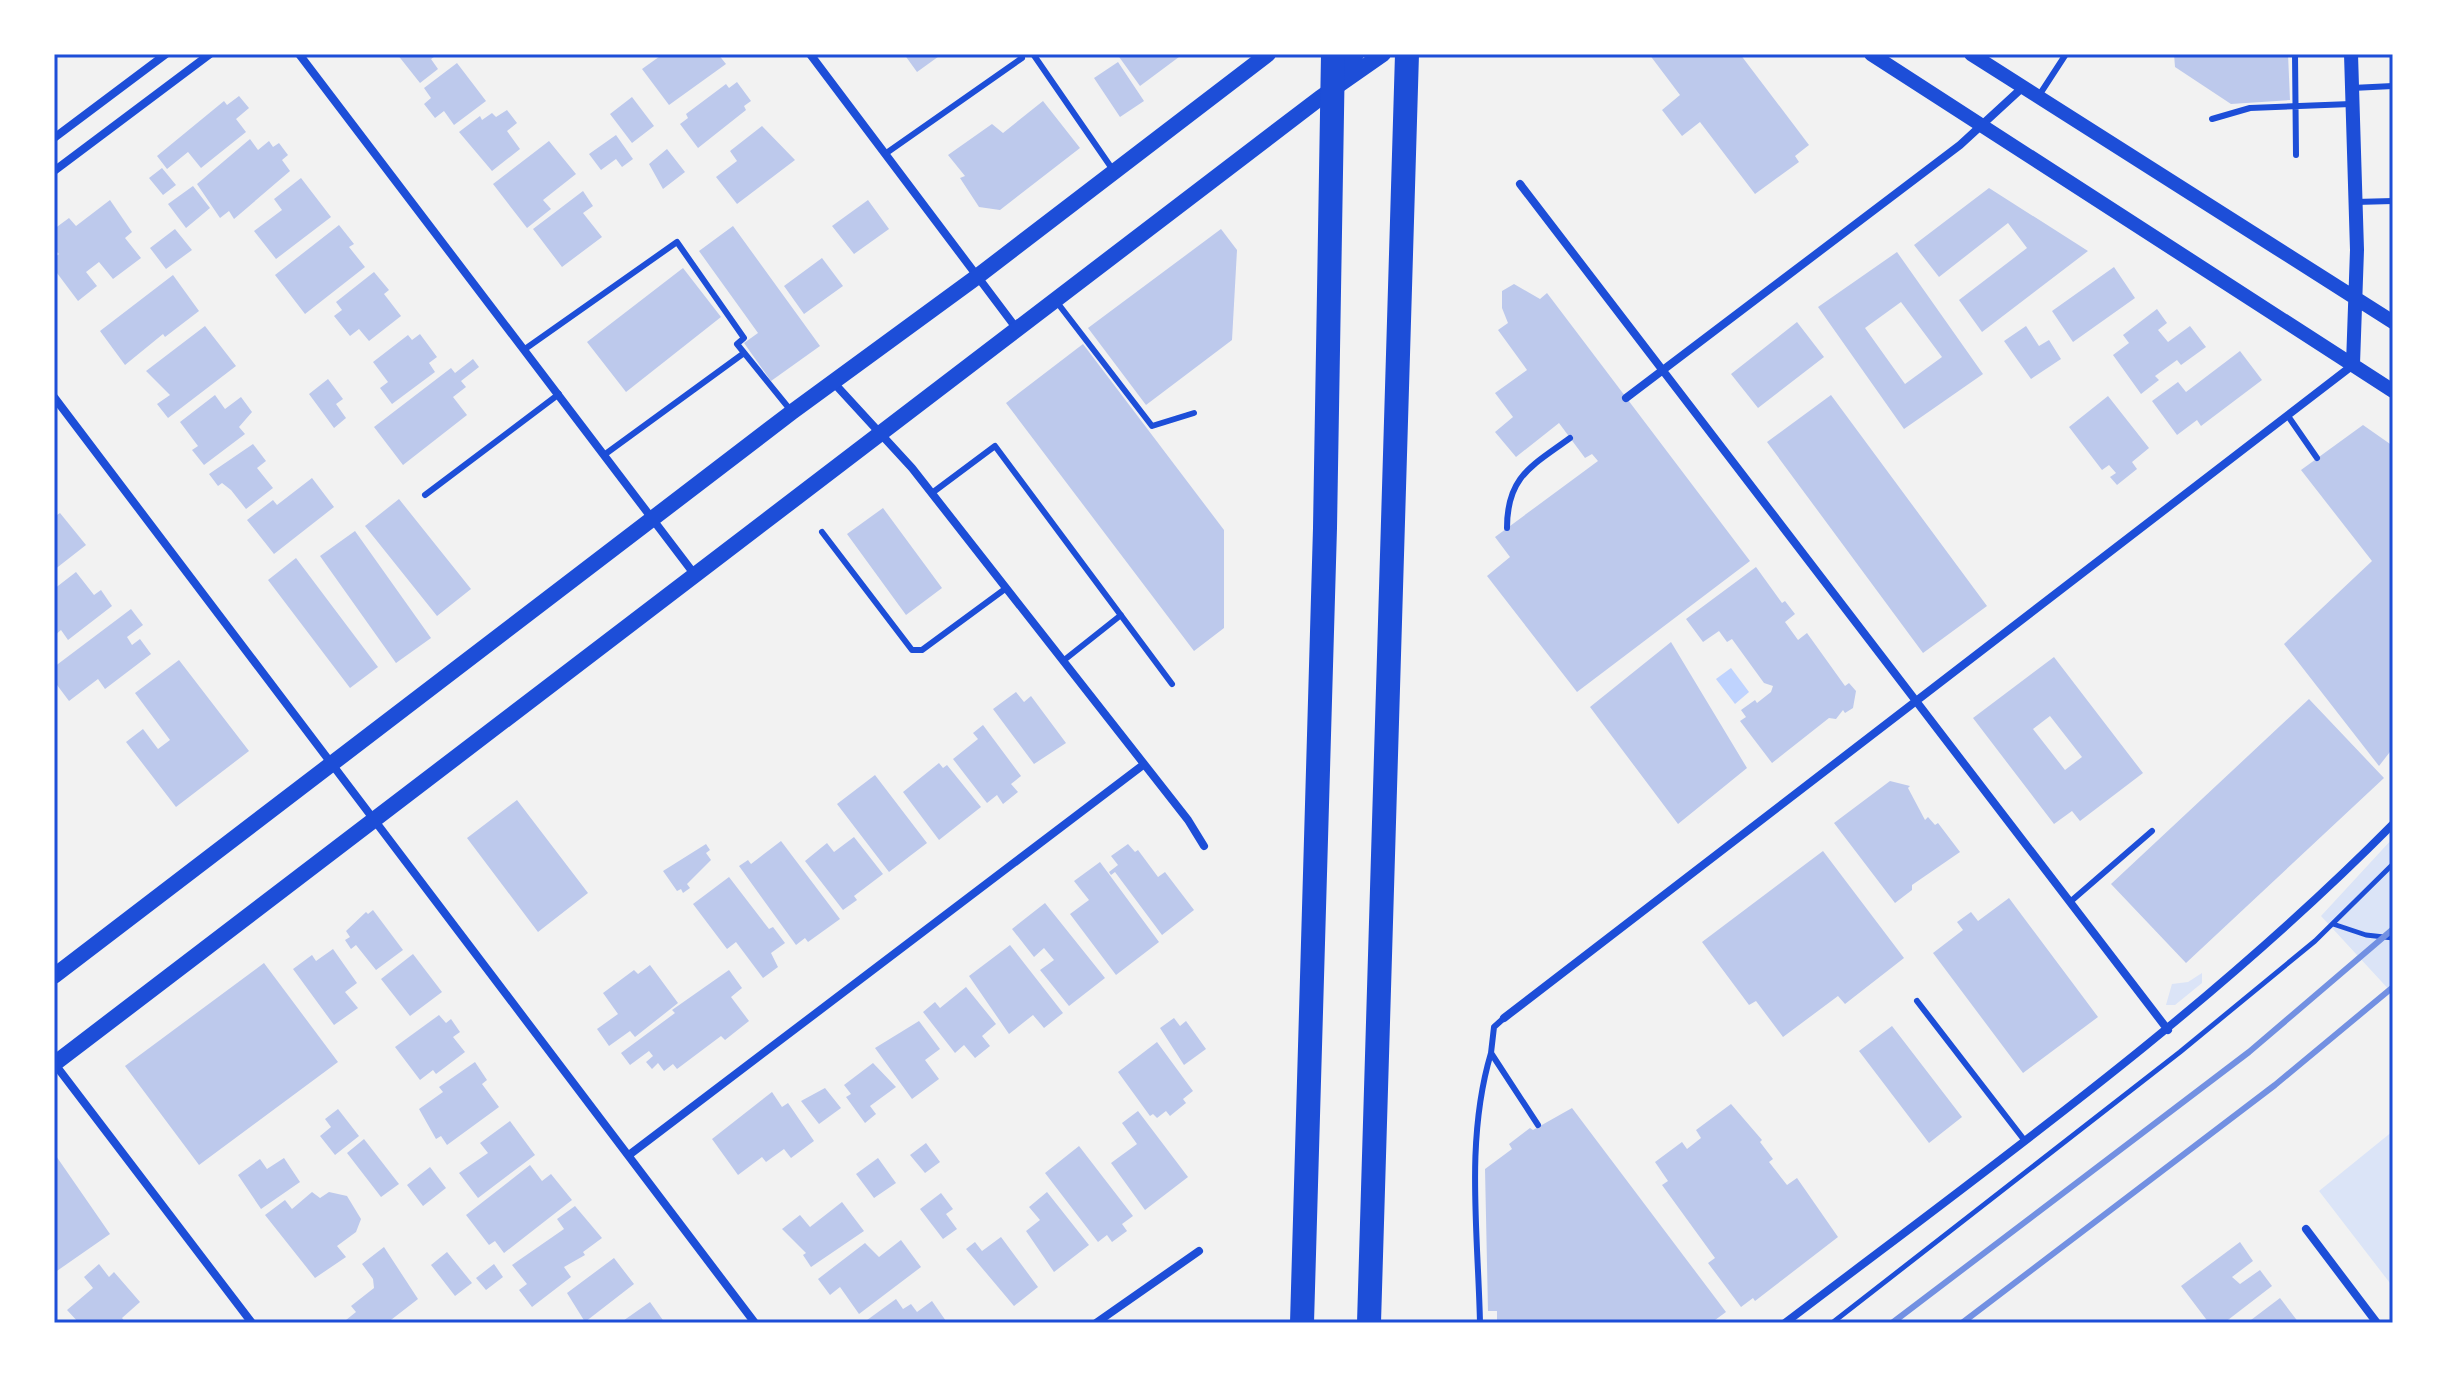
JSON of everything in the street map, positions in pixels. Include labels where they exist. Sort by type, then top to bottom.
[{"type":"highway","points":[[1302,1323],[1325,544],[1333,54]]},
{"type":"highway","points":[[1369,1323],[1407,54]]},
{"type":"main road","points":[[54,976],[792,412],[978,276],[1268,54]]},
{"type":"main road","points":[[1320,98],[1356,54]]},
{"type":"main road","points":[[54,1064],[1320,98],[1383,54]]},
{"type":"street","points":[[54,138],[166,54]]},
{"type":"street","points":[[54,171],[210,54]]},
{"type":"street","points":[[299,54],[695,575]]},
{"type":"street","points":[[810,54],[1018,330]]},
{"type":"street","points":[[1871,54],[2393,391]]},
{"type":"street","points":[[1971,54],[2393,322]]},
{"type":"street","points":[[1504,1018],[2353,364],[2355,202],[2351,54]]},
{"type":"street","points":[[1626,398],[1983,124],[2022,88]]},
{"type":"street","points":[[1520,184],[2168,1030]]},
{"type":"street","points":[[833,382],[932,493],[1204,846]]},
{"type":"street","points":[[54,397],[755,1323]]},
{"type":"street","points":[[629,1155],[1143,765]]},
{"type":"street","points":[[1785,1323],[2168,1030],[2301,914],[2393,824]]},
{"type":"street","points":[[54,1064],[252,1323]]},
{"type":"street","points":[[2306,1229],[2377,1323]]},
{"type":"street","points":[[1096,1323],[1199,1251]]},
{"type":"lane","points":[[1033,54],[1114,172]]},
{"type":"lane","points":[[2038,97],[2066,54]]},
{"type":"lane","points":[[2295,54],[2296,155]]},
{"type":"lane","points":[[885,154],[1022,58]]},
{"type":"lane","points":[[2352,88],[2393,86]]},
{"type":"lane","points":[[2212,119],[2250,108],[2352,104]]},
{"type":"lane","points":[[2355,202],[2393,201]]},
{"type":"lane","points":[[525,349],[677,242],[744,338],[737,344],[792,412]]},
{"type":"lane","points":[[1056,301],[1152,426],[1194,413]]},
{"type":"lane","points":[[604,455],[744,353]]},
{"type":"lane","points":[[425,495],[559,394]]},
{"type":"lane","points":[[2288,416],[2317,458]]},
{"type":"lane","points":[[1507,528],[1508,500],[1514,484],[1570,438]]},
{"type":"lane","points":[[932,493],[995,446],[1172,684]]},
{"type":"lane","points":[[822,532],[912,650],[922,650],[1005,589]]},
{"type":"lane","points":[[1063,661],[1121,615]]},
{"type":"lane","points":[[2070,902],[2152,831]]},
{"type":"lane","points":[[1917,1001],[2025,1141]]},
{"type":"lane","points":[[1480,1323],[1474,1173],[1479,1096],[1491,1053],[1494,1027],[1504,1018]]},
{"type":"lane","points":[[1491,1053],[1538,1125]]},
{"type":"path","points":[[1832,1323],[2168,1062],[2333,924],[2393,864]]},
{"type":"path","points":[[2333,924],[2366,935],[2393,938]]},
{"type":"shaded area","points":[[2393,838],[2393,994],[2321,916]]},
{"type":"shaded area","points":[[2202,973],[2202,983],[2175,1005],[2166,1005],[2172,984],[2188,982]]},
{"type":"shaded area","points":[[2393,1131],[2393,1287],[2319,1191]]},
{"type":"water","points":[[1731,668],[1749,692],[1735,704],[1716,679]]},
{"type":"building","points":[[397,54],[438,54],[431,59],[438,69],[420,83]]},
{"type":"building","points":[[663,54],[718,54],[726,64],[669,105],[642,69]]},
{"type":"building","points":[[904,54],[942,54],[917,72]]},
{"type":"building","points":[[1117,54],[1183,54],[1140,86]]},
{"type":"building","points":[[1649,54],[1740,54],[1809,145],[1795,156],[1799,162],[1755,194],[1700,122],[1682,136],[1662,110],[1680,95]]},
{"type":"building","points":[[2174,54],[2288,54],[2290,100],[2231,104],[2175,67]]},
{"type":"building","points":[[1118,62],[1144,101],[1120,117],[1094,78]]},
{"type":"building","points":[[457,63],[486,101],[454,125],[444,111],[435,118],[424,104],[431,98],[424,88]]},
{"type":"building","points":[[737,82],[751,101],[744,106],[746,110],[698,148],[680,124],[688,118],[686,114],[726,84],[729,88]]},
{"type":"building","points":[[239,96],[249,108],[236,119],[246,132],[201,168],[188,152],[167,169],[157,156],[224,101],[227,105]]},
{"type":"building","points":[[632,97],[654,126],[632,143],[610,114]]},
{"type":"building","points":[[1043,101],[1080,148],[1000,210],[979,207],[960,178],[965,176],[948,155],[992,124],[1003,133]]},
{"type":"building","points":[[507,110],[517,123],[507,131],[520,149],[492,171],[459,132],[480,116],[482,120],[492,113],[496,117]]},
{"type":"building","points":[[762,126],[795,160],[737,204],[716,177],[737,161],[730,151]]},
{"type":"building","points":[[616,135],[633,159],[622,167],[616,159],[601,170],[589,154]]},
{"type":"building","points":[[250,139],[258,150],[269,141],[273,147],[279,143],[288,155],[282,160],[290,171],[234,219],[229,211],[220,218],[197,184]]},
{"type":"building","points":[[549,141],[576,174],[543,200],[551,209],[527,228],[493,184]]},
{"type":"building","points":[[667,149],[685,172],[663,189],[649,164]]},
{"type":"building","points":[[162,168],[176,185],[163,195],[149,178]]},
{"type":"building","points":[[301,178],[331,217],[276,259],[254,231],[282,210],[274,199]]},
{"type":"building","points":[[193,186],[210,208],[186,228],[168,204]]},
{"type":"building","points":[[1989,188],[2088,251],[1982,332],[1959,300],[2027,248],[2008,223],[1939,277],[1914,245]]},
{"type":"building","points":[[583,191],[593,206],[583,213],[602,237],[562,267],[533,229]]},
{"type":"building","points":[[110,200],[132,232],[125,238],[141,258],[113,279],[99,262],[86,272],[97,286],[78,301],[54,269],[54,258],[59,254],[54,249],[54,229],[69,218],[76,226]]},
{"type":"building","points":[[868,200],[889,229],[854,254],[832,226]]},
{"type":"building","points":[[339,225],[354,244],[349,247],[365,267],[305,314],[275,275]]},
{"type":"building","points":[[733,226],[820,346],[771,381],[744,343],[758,333],[699,251]]},
{"type":"building","points":[[175,229],[192,250],[166,269],[150,248]]},
{"type":"building","points":[[1221,229],[1237,250],[1232,340],[1146,405],[1088,328]]},
{"type":"building","points":[[1897,252],[1983,374],[1904,429],[1818,307]],"holes":[[[1901,302],[1942,357],[1905,384],[1865,328]]]},
{"type":"building","points":[[822,258],[843,286],[804,314],[784,286]]},
{"type":"building","points":[[2114,267],[2135,298],[2073,342],[2052,311]]},
{"type":"building","points":[[683,268],[721,317],[626,392],[587,342]]},
{"type":"building","points":[[374,272],[389,290],[384,294],[401,316],[369,341],[359,329],[350,336],[334,316],[342,310],[336,302]]},
{"type":"building","points":[[173,275],[199,311],[165,337],[163,334],[125,365],[100,331]]},
{"type":"building","points":[[1514,284],[1540,299],[1547,293],[1750,561],[1577,692],[1487,576],[1510,557],[1495,537],[1598,461],[1592,454],[1585,458],[1559,423],[1516,457],[1495,432],[1513,417],[1495,393],[1527,370],[1498,330],[1508,323],[1502,308],[1502,291]]},
{"type":"building","points":[[2157,309],[2167,323],[2158,330],[2168,342],[2190,326],[2206,347],[2181,365],[2177,360],[2155,376],[2159,380],[2141,394],[2113,355],[2129,343],[2123,335]]},
{"type":"building","points":[[1797,322],[1824,357],[1758,408],[1731,374]]},
{"type":"building","points":[[205,326],[236,366],[168,418],[157,404],[170,395],[146,371]]},
{"type":"building","points":[[2026,326],[2039,346],[2049,340],[2061,359],[2031,379],[2004,341]]},
{"type":"building","points":[[420,334],[437,357],[429,363],[435,372],[392,404],[380,388],[388,382],[373,362],[408,335],[412,340]]},
{"type":"building","points":[[1083,344],[1224,530],[1224,628],[1194,651],[1006,403]]},
{"type":"building","points":[[2240,351],[2262,380],[2201,426],[2197,420],[2177,435],[2152,401],[2178,382],[2186,392]]},
{"type":"building","points":[[473,359],[479,367],[461,381],[466,387],[453,397],[467,415],[403,465],[374,427],[451,368],[455,373]]},
{"type":"building","points":[[328,379],[343,399],[336,404],[346,418],[334,428],[309,394]]},
{"type":"building","points":[[215,395],[225,409],[241,397],[252,412],[239,427],[245,434],[204,465],[192,450],[198,446],[180,422]]},
{"type":"building","points":[[1831,395],[1987,606],[1923,653],[1767,442]]},
{"type":"building","points":[[2108,396],[2149,448],[2132,462],[2137,469],[2117,485],[2110,477],[2116,473],[2109,465],[2102,470],[2069,427]]},
{"type":"building","points":[[2363,425],[2393,446],[2393,748],[2379,766],[2284,644],[2372,561],[2301,470]]},
{"type":"building","points":[[253,444],[266,461],[257,468],[273,488],[246,509],[231,490],[222,483],[218,486],[209,474]]},
{"type":"building","points":[[312,478],[334,507],[274,554],[247,520],[273,500],[277,505]]},
{"type":"building","points":[[399,499],[471,589],[437,616],[365,526]]},
{"type":"building","points":[[883,508],[942,588],[906,615],[847,534]]},
{"type":"building","points":[[60,513],[86,545],[54,570],[54,517]]},
{"type":"building","points":[[355,531],[431,638],[396,663],[320,556]]},
{"type":"building","points":[[296,558],[378,667],[350,688],[268,580]]},
{"type":"building","points":[[1756,567],[1782,603],[1785,601],[1795,614],[1785,622],[1798,640],[1807,633],[1845,686],[1849,683],[1856,691],[1853,708],[1845,713],[1843,710],[1836,719],[1829,718],[1772,763],[1740,721],[1746,717],[1741,710],[1755,700],[1757,703],[1771,692],[1773,686],[1764,683],[1732,639],[1727,642],[1719,631],[1703,642],[1686,619]]},
{"type":"building","points":[[76,572],[94,595],[101,590],[112,606],[68,640],[61,630],[54,636],[54,589]]},
{"type":"building","points":[[131,609],[143,625],[127,637],[132,645],[140,639],[151,654],[105,689],[98,679],[69,701],[54,681],[54,667]]},
{"type":"building","points":[[1671,642],[1747,768],[1678,824],[1590,707]]},
{"type":"building","points":[[2054,657],[2143,773],[2080,821],[2072,811],[2054,824],[1973,718]],"holes":[[[2050,716],[2082,757],[2065,770],[2033,729]]]},
{"type":"building","points":[[179,660],[249,751],[176,807],[126,742],[143,729],[158,749],[170,740],[135,693]]},
{"type":"building","points":[[1016,692],[1024,702],[1031,696],[1066,743],[1034,764],[993,709]]},
{"type":"building","points":[[2309,699],[2384,778],[2186,963],[2111,884]]},
{"type":"building","points":[[983,725],[1021,776],[1011,784],[1018,792],[1003,804],[997,795],[987,803],[953,759],[978,739],[973,733]]},
{"type":"building","points":[[939,763],[943,768],[947,765],[981,807],[939,840],[903,792]]},
{"type":"building","points":[[875,775],[927,843],[889,872],[837,804]]},
{"type":"building","points":[[1890,781],[1910,786],[1908,788],[1925,820],[1928,817],[1935,825],[1938,823],[1960,852],[1912,885],[1912,890],[1895,903],[1834,823]]},
{"type":"building","points":[[517,800],[588,893],[538,932],[467,838]]},
{"type":"building","points":[[854,837],[883,874],[854,896],[857,900],[843,910],[805,861],[827,843],[834,852]]},
{"type":"building","points":[[781,841],[840,919],[808,942],[805,938],[796,945],[739,866],[748,860],[751,864]]},
{"type":"building","points":[[706,844],[710,850],[706,853],[711,860],[687,884],[690,888],[683,893],[681,889],[677,891],[663,871]]},
{"type":"building","points":[[1128,844],[1135,852],[1138,850],[1158,877],[1165,872],[1194,910],[1162,935],[1115,872],[1111,875],[1109,872],[1118,865],[1111,856]]},
{"type":"building","points":[[1823,851],[1904,958],[1845,1004],[1838,996],[1783,1037],[1756,1001],[1749,1005],[1702,942]]},
{"type":"building","points":[[1100,862],[1159,942],[1116,975],[1070,914],[1089,900],[1074,881]]},
{"type":"building","points":[[729,877],[769,929],[773,927],[785,943],[771,953],[778,967],[763,978],[736,942],[727,949],[693,904]]},
{"type":"building","points":[[2009,898],[2098,1017],[2023,1073],[1933,953],[1963,930],[1957,922],[1971,912],[1978,921]]},
{"type":"building","points":[[1045,903],[1105,978],[1069,1006],[1040,970],[1054,960],[1044,948],[1034,957],[1012,929]]},
{"type":"building","points":[[373,910],[403,950],[376,970],[356,945],[351,949],[345,940],[350,937],[346,931],[366,912],[368,914]]},
{"type":"building","points":[[1010,945],[1063,1013],[1044,1028],[1033,1015],[1009,1034],[969,976]]},
{"type":"building","points":[[333,949],[357,983],[345,992],[358,1008],[334,1025],[293,969],[312,955],[316,961]]},
{"type":"building","points":[[413,954],[442,992],[410,1016],[381,979]]},
{"type":"building","points":[[264,963],[338,1062],[199,1165],[125,1066]]},
{"type":"building","points":[[650,965],[678,1003],[635,1037],[630,1031],[609,1046],[597,1029],[618,1014],[603,993],[634,970],[638,974]]},
{"type":"building","points":[[729,970],[742,988],[731,997],[749,1021],[725,1040],[721,1036],[677,1069],[673,1064],[664,1071],[658,1063],[652,1069],[646,1062],[653,1056],[649,1051],[630,1065],[621,1053],[675,1013],[672,1010]]},
{"type":"building","points":[[966,987],[996,1024],[982,1036],[990,1046],[975,1058],[964,1045],[955,1053],[923,1012],[935,1002],[940,1008]]},
{"type":"building","points":[[439,1015],[446,1023],[451,1019],[460,1032],[453,1037],[465,1052],[436,1074],[433,1070],[420,1080],[395,1047]]},
{"type":"building","points":[[1174,1018],[1180,1026],[1186,1021],[1206,1049],[1184,1065],[1160,1028]]},
{"type":"building","points":[[919,1021],[940,1049],[925,1060],[939,1079],[912,1099],[875,1048]]},
{"type":"building","points":[[1892,1026],[1962,1117],[1929,1143],[1859,1051]]},
{"type":"building","points":[[1157,1042],[1193,1091],[1183,1099],[1186,1103],[1170,1116],[1166,1111],[1157,1118],[1153,1114],[1150,1116],[1118,1072]]},
{"type":"building","points":[[475,1062],[487,1080],[482,1084],[499,1107],[447,1145],[441,1136],[436,1139],[419,1109],[443,1092],[439,1087]]},
{"type":"building","points":[[873,1063],[896,1087],[870,1106],[876,1114],[865,1123],[846,1097],[851,1094],[844,1085]]},
{"type":"building","points":[[825,1088],[841,1108],[819,1124],[801,1101]]},
{"type":"building","points":[[772,1092],[782,1107],[788,1103],[814,1141],[791,1158],[784,1149],[766,1162],[762,1157],[738,1175],[712,1139]]},
{"type":"building","points":[[1731,1104],[1762,1140],[1760,1142],[1773,1159],[1769,1162],[1787,1185],[1797,1178],[1838,1237],[1755,1301],[1753,1298],[1741,1307],[1708,1263],[1715,1258],[1662,1185],[1668,1181],[1655,1162],[1682,1142],[1687,1149],[1701,1138],[1696,1130]]},
{"type":"building","points":[[1572,1108],[1726,1312],[1711,1323],[1497,1323],[1497,1311],[1488,1311],[1485,1169],[1512,1149],[1509,1144],[1530,1128],[1533,1130]]},
{"type":"building","points":[[338,1109],[359,1136],[335,1155],[320,1136],[331,1127],[325,1119]]},
{"type":"building","points":[[1138,1111],[1188,1177],[1145,1210],[1111,1163],[1137,1144],[1122,1123]]},
{"type":"building","points":[[510,1121],[535,1155],[478,1198],[459,1173],[488,1153],[480,1143]]},
{"type":"building","points":[[364,1139],[399,1184],[381,1197],[347,1153]]},
{"type":"building","points":[[926,1143],[940,1162],[925,1173],[910,1155]]},
{"type":"building","points":[[1079,1146],[1133,1216],[1122,1224],[1127,1231],[1112,1242],[1107,1235],[1098,1242],[1045,1173]]},
{"type":"building","points":[[54,1153],[110,1234],[54,1273]]},
{"type":"building","points":[[284,1158],[300,1182],[261,1209],[238,1175],[260,1159],[267,1169]]},
{"type":"building","points":[[878,1158],[896,1183],[874,1198],[856,1174]]},
{"type":"building","points":[[530,1165],[542,1181],[551,1174],[572,1200],[504,1253],[495,1241],[489,1245],[466,1215]]},
{"type":"building","points":[[430,1167],[446,1188],[423,1206],[407,1185]]},
{"type":"building","points":[[312,1192],[320,1198],[329,1192],[347,1196],[361,1219],[356,1232],[337,1246],[346,1257],[315,1278],[265,1215],[285,1200],[292,1209]]},
{"type":"building","points":[[1047,1192],[1089,1245],[1054,1272],[1026,1231],[1040,1220],[1029,1207]]},
{"type":"building","points":[[941,1193],[953,1209],[946,1214],[957,1229],[943,1239],[920,1209]]},
{"type":"building","points":[[842,1202],[864,1231],[811,1267],[803,1255],[806,1253],[782,1229],[800,1215],[810,1227]]},
{"type":"building","points":[[575,1206],[602,1238],[583,1252],[585,1255],[564,1267],[571,1277],[532,1307],[519,1290],[527,1284],[512,1265],[564,1229],[557,1219]]},
{"type":"building","points":[[1001,1237],[1038,1287],[1014,1306],[966,1249],[975,1242],[982,1251]]},
{"type":"building","points":[[901,1240],[921,1267],[859,1314],[840,1287],[830,1295],[818,1279],[865,1243],[879,1257]]},
{"type":"building","points":[[2240,1242],[2253,1261],[2232,1277],[2240,1284],[2260,1270],[2272,1286],[2224,1323],[2209,1323],[2181,1286]]},
{"type":"building","points":[[384,1247],[418,1299],[387,1323],[348,1323],[346,1320],[356,1312],[351,1306],[374,1288],[373,1279],[362,1264]]},
{"type":"building","points":[[447,1252],[472,1283],[455,1296],[431,1265]]},
{"type":"building","points":[[614,1258],[634,1284],[585,1322],[567,1293]]},
{"type":"building","points":[[99,1264],[109,1277],[114,1272],[140,1302],[122,1318],[126,1323],[79,1323],[67,1310],[93,1288],[84,1277]]},
{"type":"building","points":[[494,1264],[503,1277],[486,1290],[476,1278]]},
{"type":"building","points":[[2280,1298],[2299,1323],[2247,1323]]},
{"type":"building","points":[[896,1299],[903,1309],[911,1304],[917,1312],[932,1301],[946,1321],[863,1323]]},
{"type":"building","points":[[650,1302],[665,1323],[620,1323]]},
{"type":"railway","points":[[1892,1323],[2249,1052],[2393,929]]},
{"type":"railway","points":[[1962,1323],[2275,1085],[2393,987]]}]
